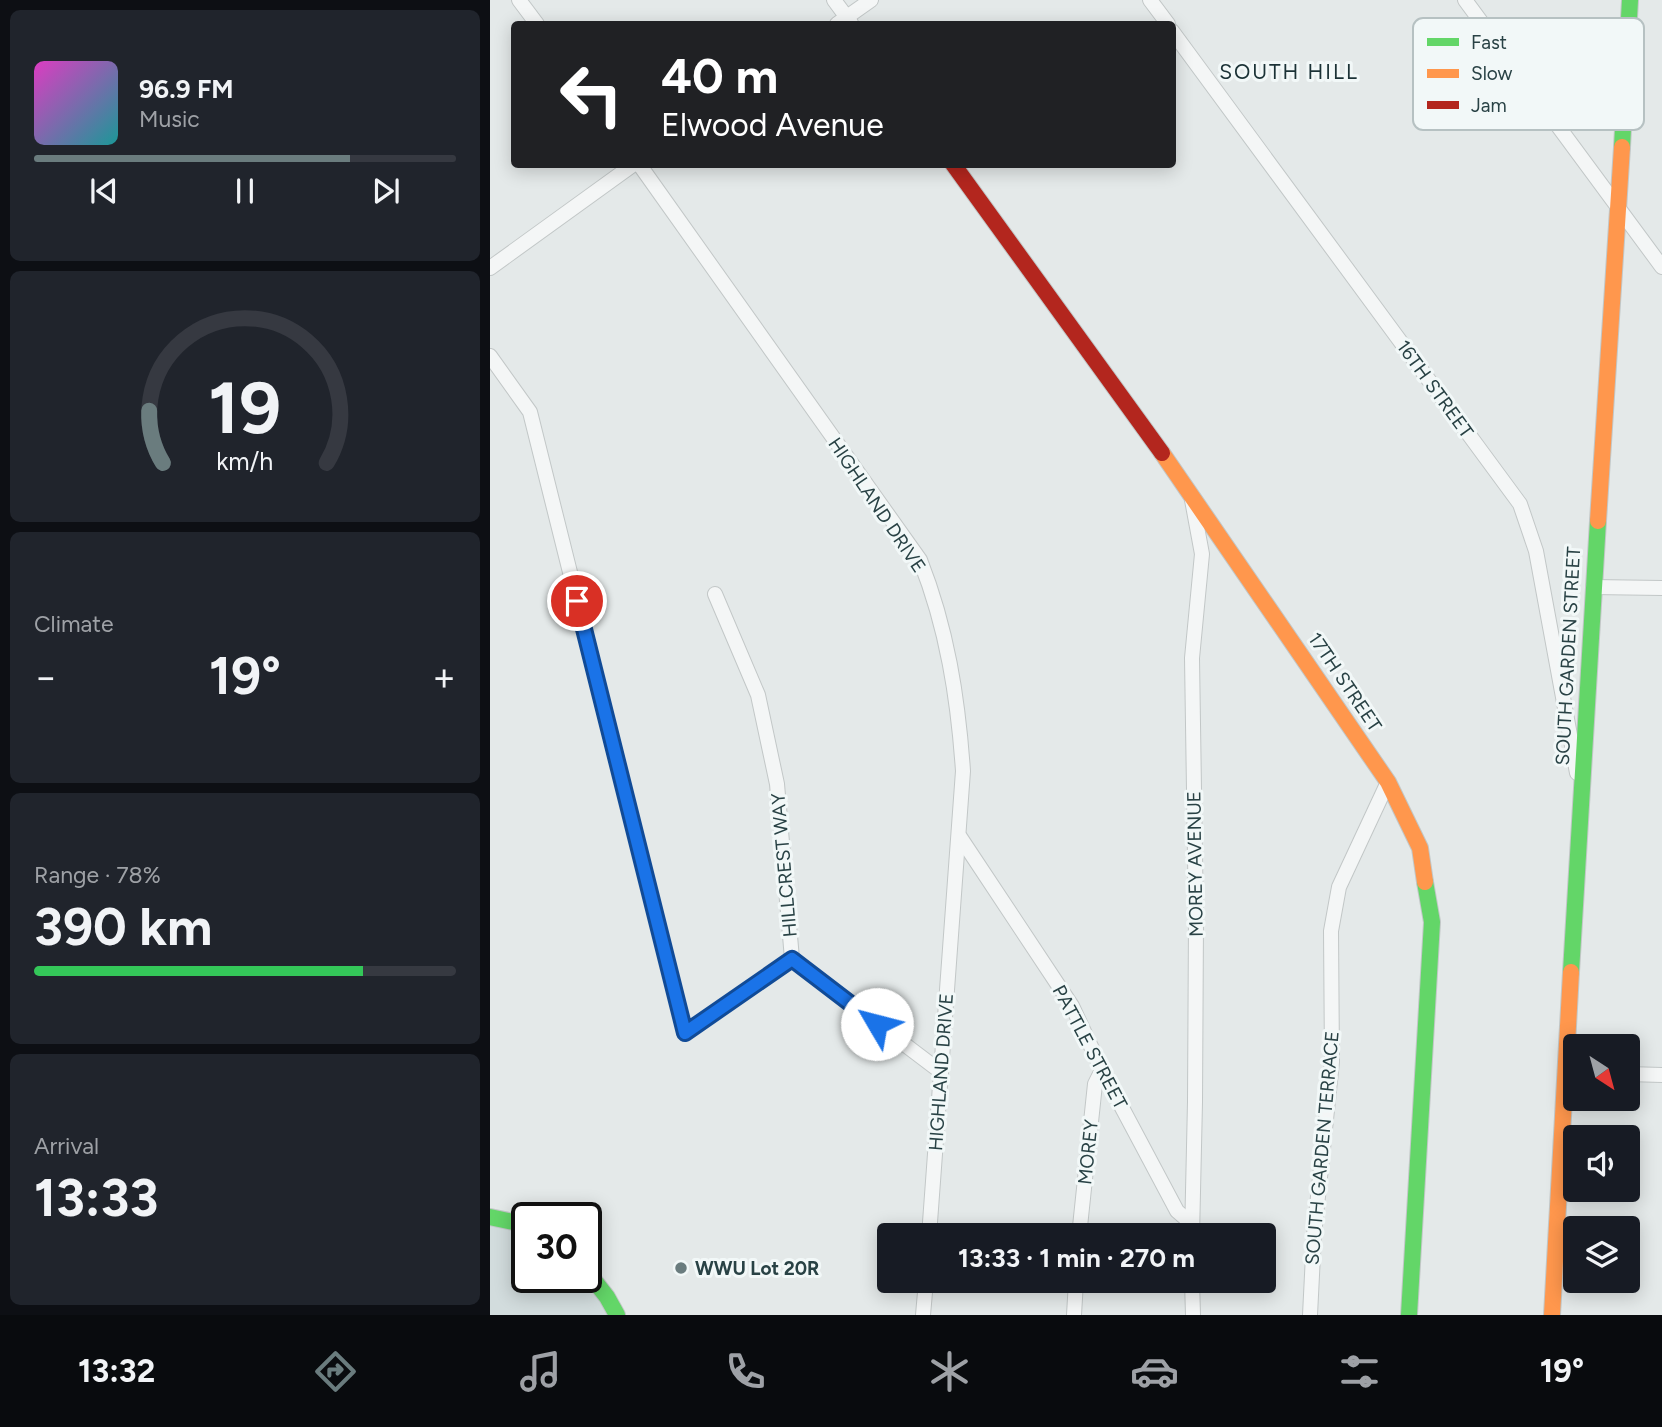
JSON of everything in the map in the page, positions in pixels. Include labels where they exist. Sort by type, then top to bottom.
[{"type":"street","points":[[519,0],[535,21]]},
{"type":"street","points":[[834,0],[844,21]]},
{"type":"street","points":[[846,21],[871,0]]},
{"type":"street","points":[[1150,0],[1166,21]]},
{"type":"street","points":[[1465,0],[1478,18]]},
{"type":"street","name":"SOUTH GARDEN STREET","points":[[1629,18],[1630,0]]},
{"type":"street","name":"16TH STREET","points":[[1176,36],[1520,504],[1536,551],[1581,799]]},
{"type":"street","points":[[1560,130],[1662,268]]},
{"type":"street","name":"SOUTH GARDEN STREET","points":[[1572,1034],[1592,587],[1623,130]]},
{"type":"street","points":[[490,268],[630,168]]},
{"type":"street","name":"HIGHLAND DRIVE","points":[[639,168],[920,560],[933,593],[951,661],[963,771],[930,1223]]},
{"type":"street","name":"17TH STREET","points":[[956,168],[1192,495],[1388,782],[1420,848],[1432,922],[1409,1315]]},
{"type":"street","points":[[490,356],[530,412],[685,1033],[792,959]]},
{"type":"street","name":"MOREY AVENUE","points":[[1192,495],[1202,554],[1192,658],[1196,936],[1192,1223]]},
{"type":"street","points":[[1592,587],[1662,588]]},
{"type":"street","name":"HILLCREST WAY","points":[[715,594],[758,695],[777,784],[792,959],[941,1072]]},
{"type":"street","name":"SOUTH GARDEN TERRACE","points":[[1310,1315],[1314,1235],[1332,1062],[1331,931],[1339,887],[1388,782]]},
{"type":"street","name":"PATTLE STREET","points":[[960,837],[1072,1006],[1102,1070],[1177,1210],[1187,1223]]},
{"type":"street","name":"MOREY","points":[[1080,1223],[1095,1084],[1102,1070]]},
{"type":"street","points":[[1640,1074],[1662,1075]]},
{"type":"street","name":"SOUTH GARDEN STREET","points":[[1552,1315],[1568,1111]]},
{"type":"street","points":[[490,1217],[511,1222]]},
{"type":"street","points":[[602,1293],[617,1315]]},
{"type":"street","points":[[923,1315],[925,1293]]},
{"type":"street","points":[[1074,1315],[1075,1293]]},
{"type":"street","points":[[1192,1293],[1193,1315]]},
{"type":"shaded area","points":[[490,1217],[511,1222],[511,1293],[599,1293],[617,1315],[490,1315]]},
{"type":"traffic: fast","points":[[1629,18],[1630,0]]},
{"type":"traffic: fast","points":[[1622,147],[1623,130]]},
{"type":"traffic: fast","points":[[1571,972],[1598,521]]},
{"type":"traffic: fast","points":[[1409,1315],[1432,922],[1425,882]]},
{"type":"traffic: fast","points":[[490,1217],[511,1222]]},
{"type":"traffic: fast","points":[[602,1291],[617,1315]]},
{"type":"traffic: slow","points":[[1598,521],[1622,147]]},
{"type":"traffic: slow","points":[[1162,453],[1388,782],[1420,848],[1425,882]]},
{"type":"traffic: slow","points":[[1552,1315],[1571,972]]},
{"type":"traffic: jam","points":[[956,168],[1162,453]]},
{"type":"place","name":"WWU Lot 20R","points":[[681,1268]]},
{"type":"district","name":"SOUTH HILL","points":[[1289,71]]},
{"type":"route","points":[[577,601],[685,1033],[792,959],[877,1024]]}]
